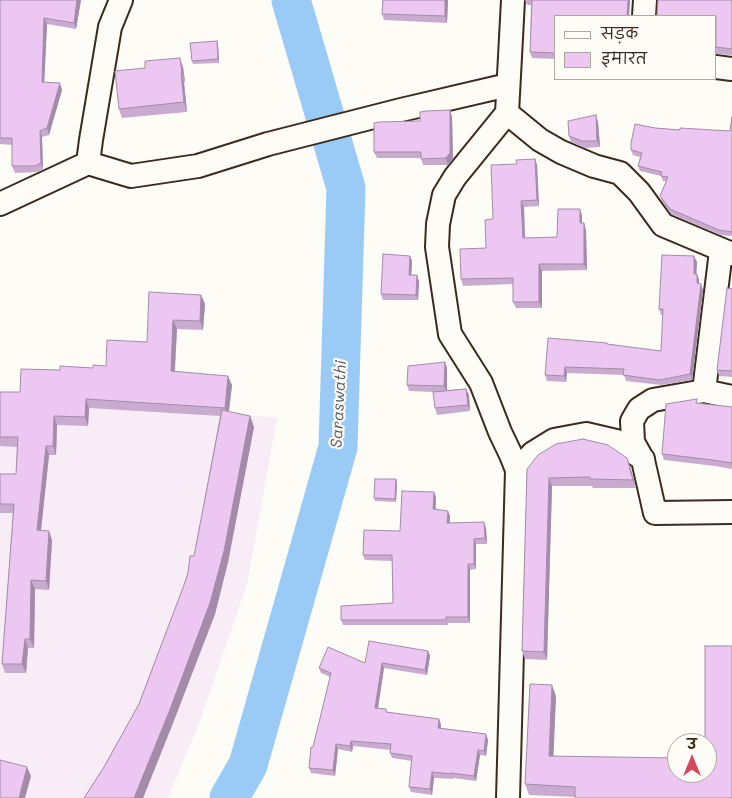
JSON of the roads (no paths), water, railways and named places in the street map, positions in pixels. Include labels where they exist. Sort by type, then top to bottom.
[{"type":"street","points":[[88,163],[110,27],[121,0]]},
{"type":"street","points":[[508,798],[517,470],[481,383],[450,334],[437,247],[438,224],[444,195],[455,177],[506,113],[513,0]]},
{"type":"street","points":[[644,15],[645,0]]},
{"type":"street","points":[[717,67],[732,69]]},
{"type":"street","points":[[0,204],[88,163],[131,176],[198,166],[268,144],[508,85]]},
{"type":"street","points":[[506,113],[540,140],[561,152],[594,166],[620,173],[639,192],[664,225],[727,252],[704,392]]},
{"type":"street","points":[[732,397],[704,392],[653,400],[638,409],[632,421],[633,442],[644,460],[655,513],[732,512]]},
{"type":"street","points":[[517,470],[533,453],[554,440],[586,434],[616,441],[644,460]]},
{"type":"waterway","name":"Saraswathi","points":[[229,798],[248,765],[338,447],[346,188],[291,0]]}]
